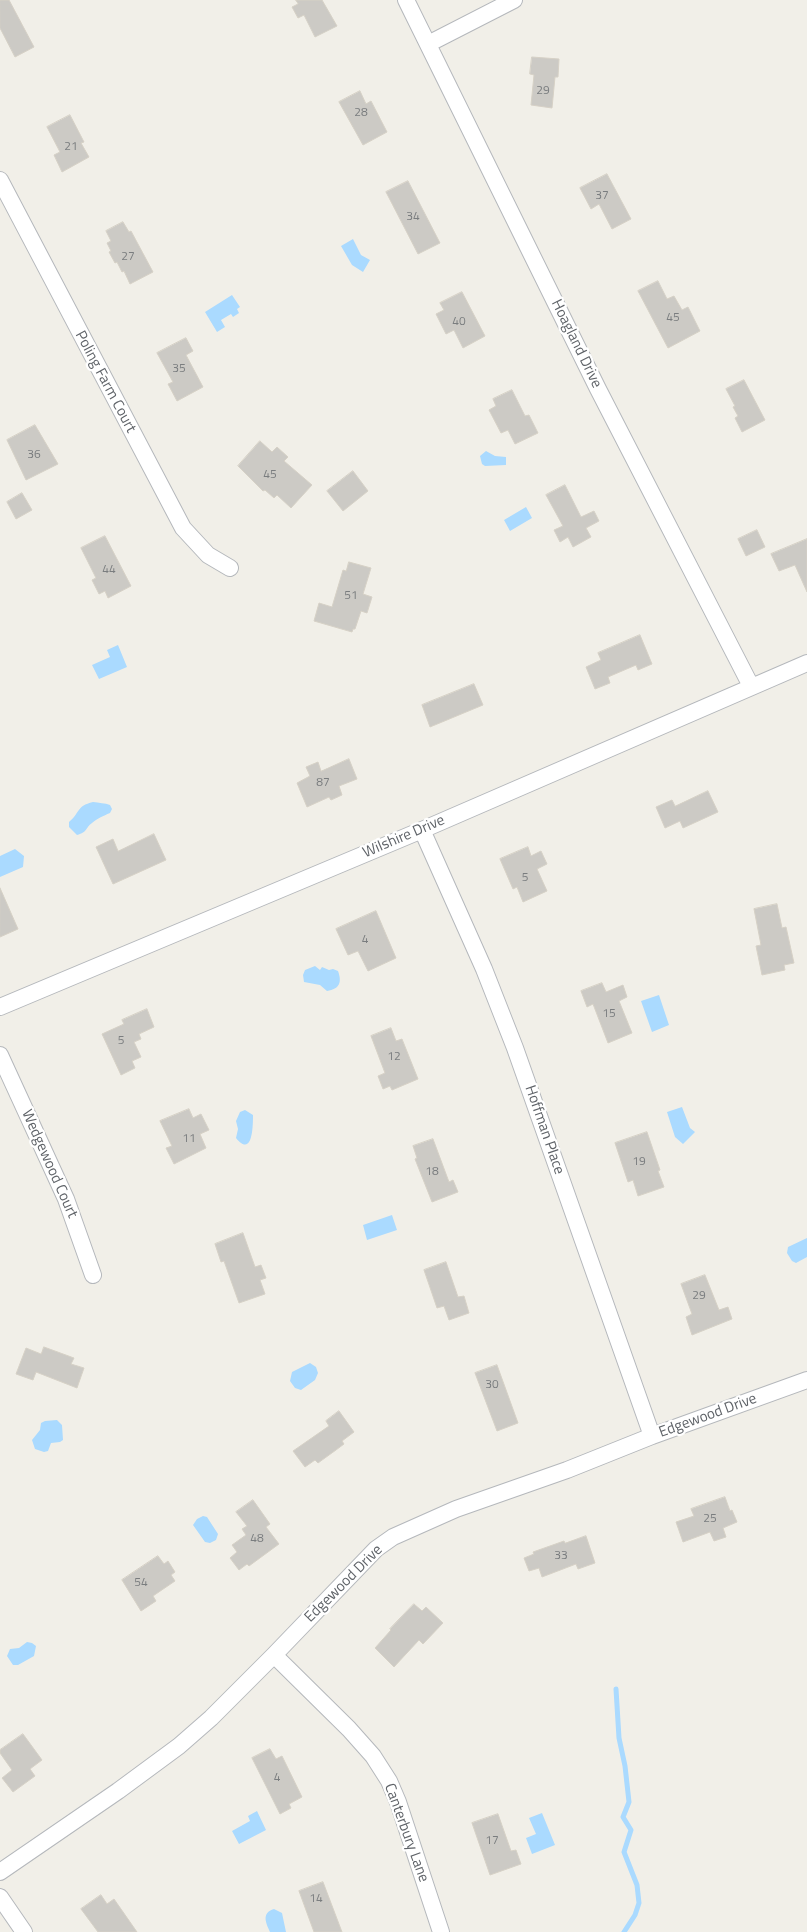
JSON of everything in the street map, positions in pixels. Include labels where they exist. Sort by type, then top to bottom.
[{"type":"street","name":"Hoagland Drive","points":[[406,0],[598,389],[751,686]]},
{"type":"street","points":[[428,44],[514,0]]},
{"type":"street","name":"Poling Farm Court","points":[[0,180],[183,528],[208,555],[230,568]]},
{"type":"street","name":"Wilshire Drive","points":[[0,1007],[422,830],[807,662]]},
{"type":"street","name":"Hoffman Place","points":[[422,830],[484,969],[515,1048],[652,1436]]},
{"type":"street","name":"Wedgewood Court","points":[[0,1055],[66,1199],[93,1275]]},
{"type":"street","name":"Edgewood Drive","points":[[0,1872],[118,1791],[179,1746],[211,1718],[274,1656],[376,1549],[393,1537],[456,1509],[567,1470],[652,1436],[807,1380]]},
{"type":"street","name":"Canterbury Lane","points":[[274,1656],[349,1729],[373,1756],[389,1781],[398,1802],[441,1932]]},
{"type":"street","points":[[0,1898],[24,1932]]},
{"type":"water","points":[[353,239],[361,255],[370,260],[363,272],[352,265],[341,246]]},
{"type":"water","points":[[232,295],[240,307],[237,309],[239,313],[233,317],[231,314],[221,320],[225,327],[217,332],[205,312]]},
{"type":"water","points":[[486,451],[495,456],[506,457],[506,465],[485,466],[482,464],[480,456]]},
{"type":"water","points":[[526,507],[532,518],[510,531],[504,520]]},
{"type":"water","points":[[118,645],[127,667],[99,679],[92,665],[110,657],[107,650]]},
{"type":"water","points":[[93,802],[110,805],[112,809],[110,813],[96,820],[85,831],[77,835],[69,827],[69,822],[81,808]]},
{"type":"water","points":[[15,849],[24,856],[23,867],[0,877],[0,856]]},
{"type":"water","points":[[315,966],[320,970],[322,967],[338,971],[340,982],[335,989],[327,991],[320,985],[304,982],[303,975],[305,970]]},
{"type":"water","points":[[659,995],[669,1025],[652,1032],[641,1001]]},
{"type":"water","points":[[682,1107],[690,1128],[695,1132],[683,1144],[675,1137],[667,1112]]},
{"type":"water","points":[[245,1110],[253,1115],[251,1138],[246,1145],[236,1138],[238,1129],[236,1121],[240,1112]]},
{"type":"water","points":[[392,1215],[397,1230],[367,1240],[363,1225]]},
{"type":"water","points":[[807,1238],[807,1257],[796,1263],[792,1261],[787,1253],[788,1247]]},
{"type":"water","points":[[310,1363],[316,1367],[318,1373],[315,1380],[301,1390],[295,1388],[290,1381],[292,1372]]},
{"type":"water","points":[[57,1420],[62,1425],[63,1440],[51,1443],[48,1451],[44,1452],[35,1449],[32,1440],[40,1430],[41,1423]]},
{"type":"water","points":[[203,1516],[207,1517],[218,1534],[216,1540],[210,1543],[205,1542],[193,1525],[197,1519]]},
{"type":"water","points":[[27,1642],[36,1646],[34,1656],[18,1665],[13,1665],[7,1656],[10,1649],[19,1648]]},
{"type":"water","points":[[257,1811],[266,1830],[239,1844],[232,1831],[250,1821],[248,1816]]},
{"type":"water","points":[[542,1813],[555,1845],[532,1854],[526,1838],[536,1834],[529,1818]]},
{"type":"water","points":[[274,1909],[282,1913],[286,1932],[270,1932],[266,1916],[267,1913]]},
{"type":"building","points":[[0,0],[9,0],[34,47],[15,57],[0,28]]},
{"type":"building","points":[[296,0],[322,0],[337,26],[315,37],[304,15],[298,18],[292,7],[298,4]]},
{"type":"building","points":[[532,57],[559,59],[558,77],[555,77],[552,108],[531,105],[534,75],[530,74]]},
{"type":"building","points":[[360,91],[366,104],[371,101],[387,132],[363,145],[339,102]]},
{"type":"building","points":[[70,115],[84,142],[81,143],[89,157],[62,172],[54,155],[60,152],[47,127]]},
{"type":"building","points":[[607,174],[631,219],[612,229],[599,204],[591,209],[580,188]]},
{"type":"building","points":[[408,181],[440,243],[418,254],[386,192]]},
{"type":"building","points":[[123,222],[129,232],[131,231],[153,272],[130,284],[124,271],[122,272],[117,262],[115,263],[107,243],[111,241],[106,231]]},
{"type":"building","points":[[658,281],[667,299],[674,296],[682,310],[688,307],[700,331],[668,348],[638,291]]},
{"type":"building","points":[[462,292],[485,336],[463,348],[454,330],[446,334],[436,314],[444,310],[440,303]]},
{"type":"building","points":[[186,338],[193,351],[186,355],[203,387],[177,401],[168,384],[173,382],[157,353]]},
{"type":"building","points":[[744,380],[765,420],[742,432],[735,418],[738,416],[733,407],[735,406],[726,389]]},
{"type":"building","points":[[512,390],[525,416],[529,415],[538,433],[515,444],[508,430],[501,433],[489,410],[496,406],[493,399]]},
{"type":"building","points":[[35,425],[58,464],[26,480],[7,440]]},
{"type":"building","points":[[260,441],[272,452],[277,447],[288,457],[284,461],[312,485],[291,508],[277,495],[274,498],[265,490],[263,491],[238,466]]},
{"type":"building","points":[[353,471],[368,491],[343,511],[327,491]]},
{"type":"building","points":[[565,485],[581,517],[594,511],[599,521],[586,528],[591,537],[573,547],[568,537],[560,542],[554,530],[563,526],[546,495]]},
{"type":"building","points":[[22,493],[32,510],[16,519],[7,502]]},
{"type":"building","points":[[757,530],[765,547],[746,556],[738,539]]},
{"type":"building","points":[[105,536],[131,586],[108,598],[105,591],[99,594],[92,580],[96,578],[81,548]]},
{"type":"building","points":[[807,539],[807,592],[795,565],[779,571],[771,554]]},
{"type":"building","points":[[349,562],[371,568],[363,594],[372,597],[367,613],[361,611],[355,629],[352,632],[314,621],[319,603],[332,607],[343,570],[346,571]]},
{"type":"building","points":[[640,635],[652,664],[638,670],[636,665],[608,677],[610,683],[595,689],[586,667],[601,660],[598,653]]},
{"type":"building","points":[[474,684],[483,705],[430,727],[422,705]]},
{"type":"building","points":[[349,759],[357,779],[339,786],[342,795],[331,800],[329,797],[307,807],[297,783],[310,776],[306,767],[318,762],[321,771]]},
{"type":"building","points":[[708,791],[718,812],[683,828],[680,821],[665,828],[656,807],[672,800],[675,806]]},
{"type":"building","points":[[154,834],[166,860],[113,884],[96,847],[113,839],[118,851]]},
{"type":"building","points":[[528,847],[531,856],[541,851],[547,864],[537,869],[547,891],[523,902],[517,887],[513,889],[500,859]]},
{"type":"building","points":[[0,888],[18,929],[0,937]]},
{"type":"building","points":[[777,904],[782,928],[786,927],[794,963],[784,965],[785,970],[762,975],[756,946],[761,945],[754,909]]},
{"type":"building","points":[[376,911],[396,958],[368,971],[358,951],[348,955],[336,929]]},
{"type":"building","points":[[602,983],[606,992],[623,985],[627,997],[619,1001],[632,1033],[608,1043],[593,1004],[587,1007],[581,991]]},
{"type":"building","points":[[147,1009],[154,1027],[139,1034],[141,1039],[134,1042],[141,1057],[132,1061],[135,1068],[121,1075],[102,1034],[124,1024],[122,1020]]},
{"type":"building","points":[[391,1028],[396,1041],[402,1039],[418,1079],[392,1090],[390,1086],[383,1089],[378,1076],[385,1073],[371,1036]]},
{"type":"building","points":[[189,1109],[193,1118],[201,1114],[209,1130],[200,1134],[206,1148],[174,1164],[166,1148],[172,1146],[160,1121]]},
{"type":"building","points":[[647,1132],[664,1187],[638,1196],[633,1180],[628,1182],[615,1143]]},
{"type":"building","points":[[433,1139],[449,1182],[453,1180],[458,1192],[432,1202],[415,1159],[417,1158],[413,1146]]},
{"type":"building","points":[[243,1233],[255,1267],[261,1265],[266,1278],[260,1280],[265,1294],[239,1303],[224,1261],[221,1262],[215,1244]]},
{"type":"building","points":[[446,1262],[458,1297],[464,1296],[469,1313],[449,1320],[444,1306],[437,1308],[424,1270]]},
{"type":"building","points":[[705,1275],[719,1310],[728,1307],[732,1319],[692,1335],[686,1317],[692,1314],[681,1284]]},
{"type":"building","points":[[44,1347],[74,1358],[71,1364],[84,1368],[77,1388],[36,1372],[33,1380],[16,1374],[26,1348],[41,1354]]},
{"type":"building","points":[[497,1365],[518,1423],[497,1431],[475,1373]]},
{"type":"building","points":[[339,1411],[354,1432],[342,1441],[344,1444],[318,1463],[315,1460],[305,1467],[293,1451],[329,1426],[326,1421]]},
{"type":"building","points":[[725,1497],[730,1511],[732,1510],[737,1522],[723,1528],[726,1537],[714,1541],[710,1532],[683,1542],[676,1522],[694,1516],[691,1509]]},
{"type":"building","points":[[253,1500],[270,1524],[266,1527],[279,1544],[249,1566],[247,1564],[239,1570],[230,1558],[237,1552],[232,1545],[246,1535],[242,1529],[247,1526],[236,1512]]},
{"type":"building","points":[[586,1536],[595,1563],[578,1569],[576,1564],[542,1577],[539,1568],[529,1571],[524,1558],[534,1554],[533,1552],[564,1541],[565,1543]]},
{"type":"building","points":[[158,1556],[164,1564],[168,1561],[175,1572],[171,1575],[175,1581],[153,1596],[156,1601],[141,1611],[122,1580]]},
{"type":"building","points":[[414,1604],[422,1611],[426,1607],[443,1623],[423,1644],[419,1640],[394,1667],[375,1648]]},
{"type":"building","points":[[23,1734],[42,1760],[30,1769],[35,1776],[13,1792],[2,1778],[12,1770],[0,1753],[0,1750]]},
{"type":"building","points":[[270,1749],[276,1759],[282,1756],[302,1797],[289,1804],[291,1808],[280,1814],[252,1758]]},
{"type":"building","points":[[498,1814],[511,1851],[516,1850],[521,1864],[490,1875],[472,1823]]},
{"type":"building","points":[[323,1882],[342,1932],[314,1932],[299,1891]]},
{"type":"building","points":[[101,1895],[107,1904],[114,1899],[137,1932],[98,1932],[81,1909]]},
{"type":"waterway","points":[[616,1689],[619,1738],[625,1766],[629,1802],[623,1817],[631,1830],[624,1852],[637,1885],[639,1903],[635,1915],[624,1932]]}]
